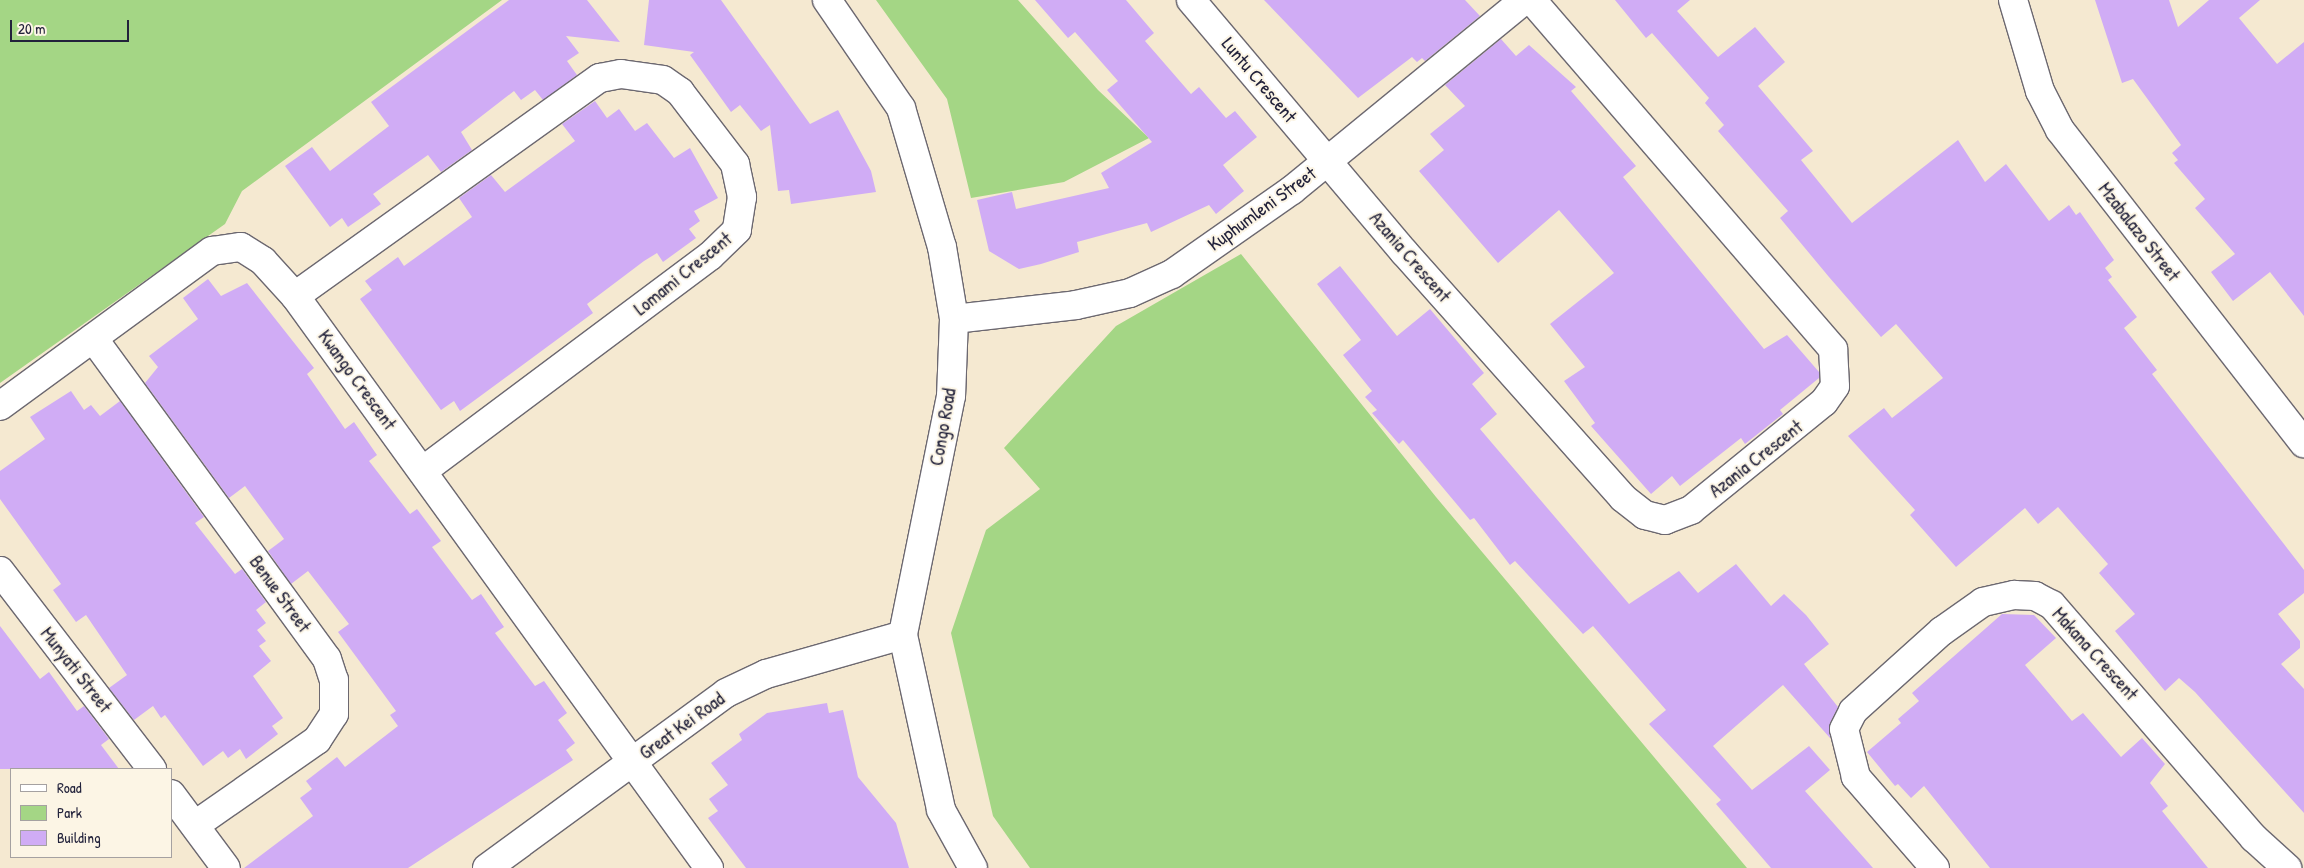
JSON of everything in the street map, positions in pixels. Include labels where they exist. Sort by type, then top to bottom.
[{"type":"street","name":"Congo Road","points":[[827,0],[901,108],[942,247],[954,319],[950,396],[903,635],[941,810],[973,868]]},
{"type":"street","name":"Luntu Crescent","points":[[1191,0],[1326,161]]},
{"type":"street","name":"Kuphumleni Street","points":[[954,319],[1076,305],[1130,293],[1172,274],[1326,161],[1524,0]]},
{"type":"street","name":"Azania Crescent","points":[[1326,161],[1623,498],[1645,515],[1665,520],[1691,510],[1824,402],[1835,386],[1833,349],[1532,0]]},
{"type":"street","name":"Mzabalazo Street","points":[[2013,0],[2040,91],[2060,130],[2304,443]]},
{"type":"street","name":"Lomami Crescent","points":[[295,296],[600,78],[621,74],[663,80],[680,92],[735,164],[742,197],[737,230],[724,243],[423,471]]},
{"type":"street","name":"Kwango Crescent","points":[[0,406],[212,251],[241,247],[263,262],[295,296],[423,471],[630,763],[709,868]]},
{"type":"street","name":"Benue Street","points":[[93,338],[327,659],[334,680],[334,714],[317,740],[195,825]]},
{"type":"street","name":"Munyati Street","points":[[0,571],[151,768]]},
{"type":"street","name":"Makana Crescent","points":[[1935,868],[1856,777],[1844,729],[1853,711],[1942,631],[1983,602],[2014,594],[2035,596],[2052,605],[2254,838],[2287,868]]},
{"type":"street","name":"Great Kei Road","points":[[487,868],[726,693],[766,674],[903,635]]},
{"type":"street","points":[[172,795],[226,868]]},
{"type":"green space","points":[[0,0],[502,0],[242,191],[225,224],[0,383]]},
{"type":"green space","points":[[876,0],[1018,0],[1098,90],[1149,138],[1064,182],[971,198],[947,99]]},
{"type":"green space","points":[[1241,254],[1436,497],[1747,868],[1030,868],[993,816],[951,633],[986,530],[1040,489],[1004,448],[1116,326]]},
{"type":"building","points":[[509,0],[587,0],[620,42],[566,36],[579,53],[567,61],[577,75],[543,100],[535,90],[521,100],[514,91],[461,132],[472,150],[441,172],[428,155],[373,194],[381,204],[348,227],[342,218],[330,227],[285,166],[312,147],[330,171],[389,126],[371,102]]},
{"type":"building","points":[[649,0],[721,0],[810,124],[838,110],[871,171],[876,192],[791,204],[789,190],[778,191],[770,125],[761,131],[740,105],[731,112],[690,55],[694,52],[644,45]]},
{"type":"building","points":[[1035,0],[1126,0],[1154,33],[1145,41],[1191,94],[1199,87],[1226,118],[1235,111],[1257,137],[1223,165],[1244,191],[1216,214],[1209,205],[1151,232],[1147,223],[1077,242],[1079,252],[1041,264],[1019,269],[989,251],[977,200],[1012,192],[1016,209],[1109,188],[1101,173],[1152,142],[1107,90],[1118,81],[1075,32],[1068,38]]},
{"type":"building","points":[[1264,0],[1465,0],[1480,16],[1425,61],[1422,58],[1417,62],[1412,57],[1358,98]]},
{"type":"building","points":[[1615,0],[1690,0],[1677,11],[1718,57],[1755,27],[1785,62],[1758,86],[1813,151],[1801,160],[1852,223],[1958,140],[1985,182],[2006,164],[2049,221],[2069,205],[2076,215],[2080,212],[2114,260],[2105,268],[2112,277],[2108,280],[2137,317],[2124,328],[2157,370],[2152,374],[2304,570],[2304,593],[2278,614],[2300,641],[2300,648],[2281,664],[2304,689],[2304,813],[2195,692],[2179,678],[2165,691],[2115,631],[2135,614],[2099,573],[2108,564],[2058,507],[2038,524],[2025,508],[1956,567],[1910,515],[1915,510],[1848,436],[1884,408],[1892,418],[1943,378],[1896,324],[1881,337],[1780,218],[1788,211],[1718,131],[1724,125],[1705,103],[1709,98],[1652,33],[1646,38]]},
{"type":"building","points":[[2095,0],[2169,0],[2178,27],[2209,0],[2260,0],[2239,18],[2277,64],[2304,42],[2304,316],[2270,272],[2233,301],[2211,272],[2235,254],[2195,208],[2205,199],[2174,163],[2178,160],[2172,153],[2181,145],[2133,79],[2122,83]]},
{"type":"building","points":[[1501,39],[1516,56],[1529,45],[1576,87],[1571,91],[1636,166],[1623,177],[1764,349],[1787,335],[1819,372],[1819,378],[1780,410],[1783,414],[1745,444],[1741,438],[1680,486],[1672,476],[1651,494],[1591,426],[1595,423],[1564,381],[1585,367],[1550,324],[1614,273],[1559,210],[1498,263],[1419,171],[1444,150],[1430,134],[1465,106],[1445,85]]},
{"type":"building","points":[[595,101],[607,118],[619,109],[635,131],[647,123],[674,158],[690,148],[718,198],[694,211],[700,221],[689,229],[696,238],[663,262],[657,253],[644,261],[587,304],[593,313],[460,411],[454,401],[441,410],[360,299],[372,290],[365,281],[398,257],[404,266],[472,217],[459,198],[491,175],[505,192],[575,141],[562,124]]},
{"type":"building","points":[[1340,266],[1397,336],[1430,309],[1484,373],[1472,384],[1497,414],[1480,429],[1629,604],[1679,571],[1698,593],[1736,564],[1771,606],[1784,594],[1806,615],[1829,644],[1804,664],[1838,707],[1830,723],[1830,738],[1783,685],[1713,746],[1752,790],[1809,746],[1830,770],[1805,791],[1873,868],[1771,868],[1716,804],[1721,800],[1649,724],[1666,710],[1593,626],[1583,634],[1515,561],[1510,565],[1474,518],[1470,520],[1403,440],[1399,444],[1372,413],[1377,410],[1365,397],[1372,391],[1343,355],[1361,340],[1317,284]]},
{"type":"building","points":[[208,279],[221,296],[247,283],[314,368],[307,374],[345,429],[354,422],[377,455],[369,461],[410,514],[417,509],[441,541],[432,547],[472,600],[481,594],[504,627],[495,633],[535,686],[544,681],[567,713],[558,720],[575,743],[566,750],[573,760],[408,868],[244,868],[313,816],[300,798],[312,789],[306,781],[337,757],[345,767],[398,726],[390,715],[396,711],[338,632],[349,624],[308,571],[291,584],[268,551],[284,539],[245,486],[229,498],[145,383],[158,367],[149,356],[198,319],[183,298]]},
{"type":"building","points":[[71,391],[84,410],[91,405],[100,416],[120,401],[204,517],[195,523],[235,574],[242,569],[266,602],[256,610],[266,623],[257,630],[266,641],[259,646],[271,661],[253,676],[283,718],[272,726],[278,734],[246,759],[240,749],[228,758],[223,751],[203,766],[165,715],[161,718],[153,706],[134,720],[109,688],[127,675],[86,615],[76,622],[53,590],[61,584],[0,499],[0,471],[45,439],[30,417]]},
{"type":"building","points":[[2002,614],[2034,615],[2056,638],[2025,665],[2072,721],[2083,713],[2121,757],[2142,738],[2165,764],[2150,783],[2168,806],[2162,811],[2208,868],[1990,868],[1924,786],[1911,798],[1898,784],[1895,786],[1867,752],[1901,723],[1898,719],[1919,701],[1912,693]]},
{"type":"building","points":[[0,626],[40,679],[49,672],[77,711],[84,706],[109,739],[101,745],[118,768],[0,769]]},
{"type":"building","points":[[827,703],[829,713],[843,710],[858,777],[896,823],[909,868],[746,868],[708,818],[718,811],[709,799],[728,785],[711,763],[742,740],[739,734],[767,713]]}]
